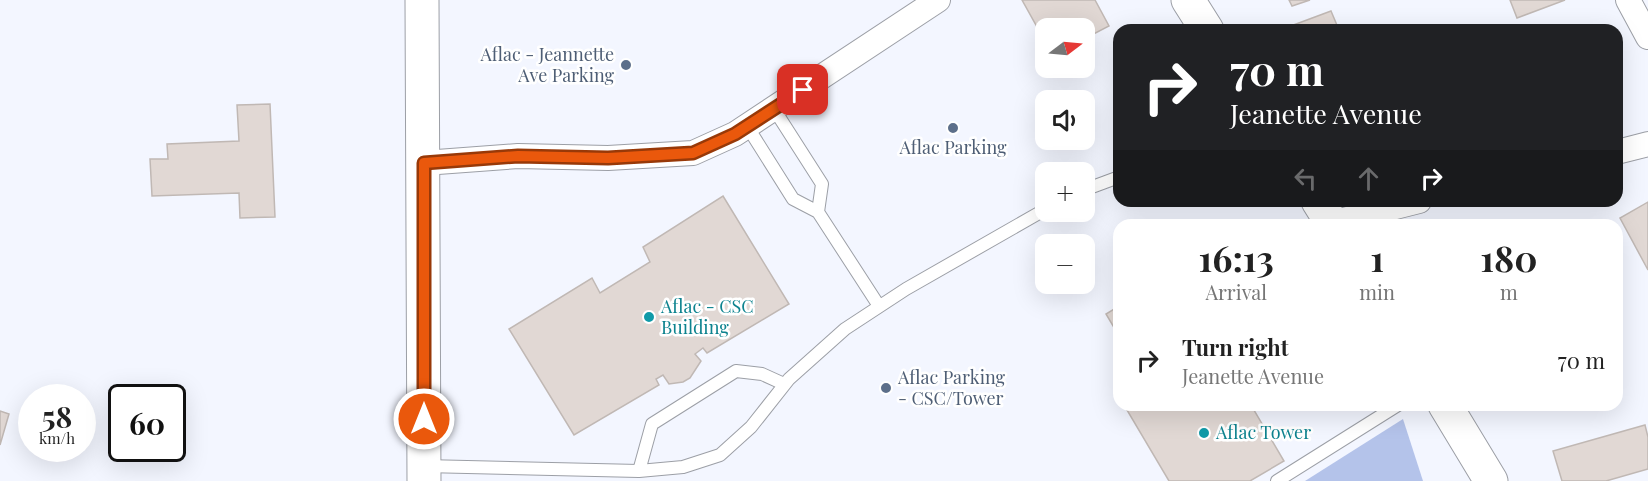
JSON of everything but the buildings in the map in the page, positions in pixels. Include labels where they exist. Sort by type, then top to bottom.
[{"type":"main road","points":[[422,0],[424,473]]},
{"type":"main road","points":[[1188,0],[1203,24]]},
{"type":"main road","points":[[1448,411],[1491,481]]},
{"type":"street","points":[[424,163],[518,156],[608,158],[693,153],[747,126],[938,0]]},
{"type":"street","points":[[1628,0],[1648,37]]},
{"type":"street","points":[[1623,150],[1648,144]]},
{"type":"street","points":[[1327,216],[1382,207]]},
{"type":"lane","points":[[774,109],[822,184],[818,212]]},
{"type":"lane","points":[[747,126],[793,199],[818,212],[879,306]]},
{"type":"lane","points":[[1095,186],[1113,179]]},
{"type":"lane","points":[[424,473],[608,469],[639,471],[683,467],[720,454],[746,431],[784,384],[845,329],[879,306],[1035,215]]},
{"type":"lane","points":[[639,471],[652,424],[735,371],[762,374],[784,384]]},
{"type":"lane","points":[[1277,481],[1388,411]]},
{"type":"lane","points":[[608,469],[615,481]]},
{"type":"shaded area","points":[[1403,419],[1423,481],[1305,481]]},
{"type":"place","name":"Aflac - Jeannette Ave Parking","points":[[626,65]]},
{"type":"place","name":"Aflac Parking","points":[[953,128]]},
{"type":"place","name":"Aflac - CSC Building","points":[[649,317]]},
{"type":"place","name":"Aflac Parking - CSC/Tower","points":[[886,388]]},
{"type":"place","name":"Aflac Tower","points":[[1204,433]]},
{"type":"route","points":[[424,419],[424,163],[518,156],[608,158],[693,153],[735,134],[803,90]]}]
